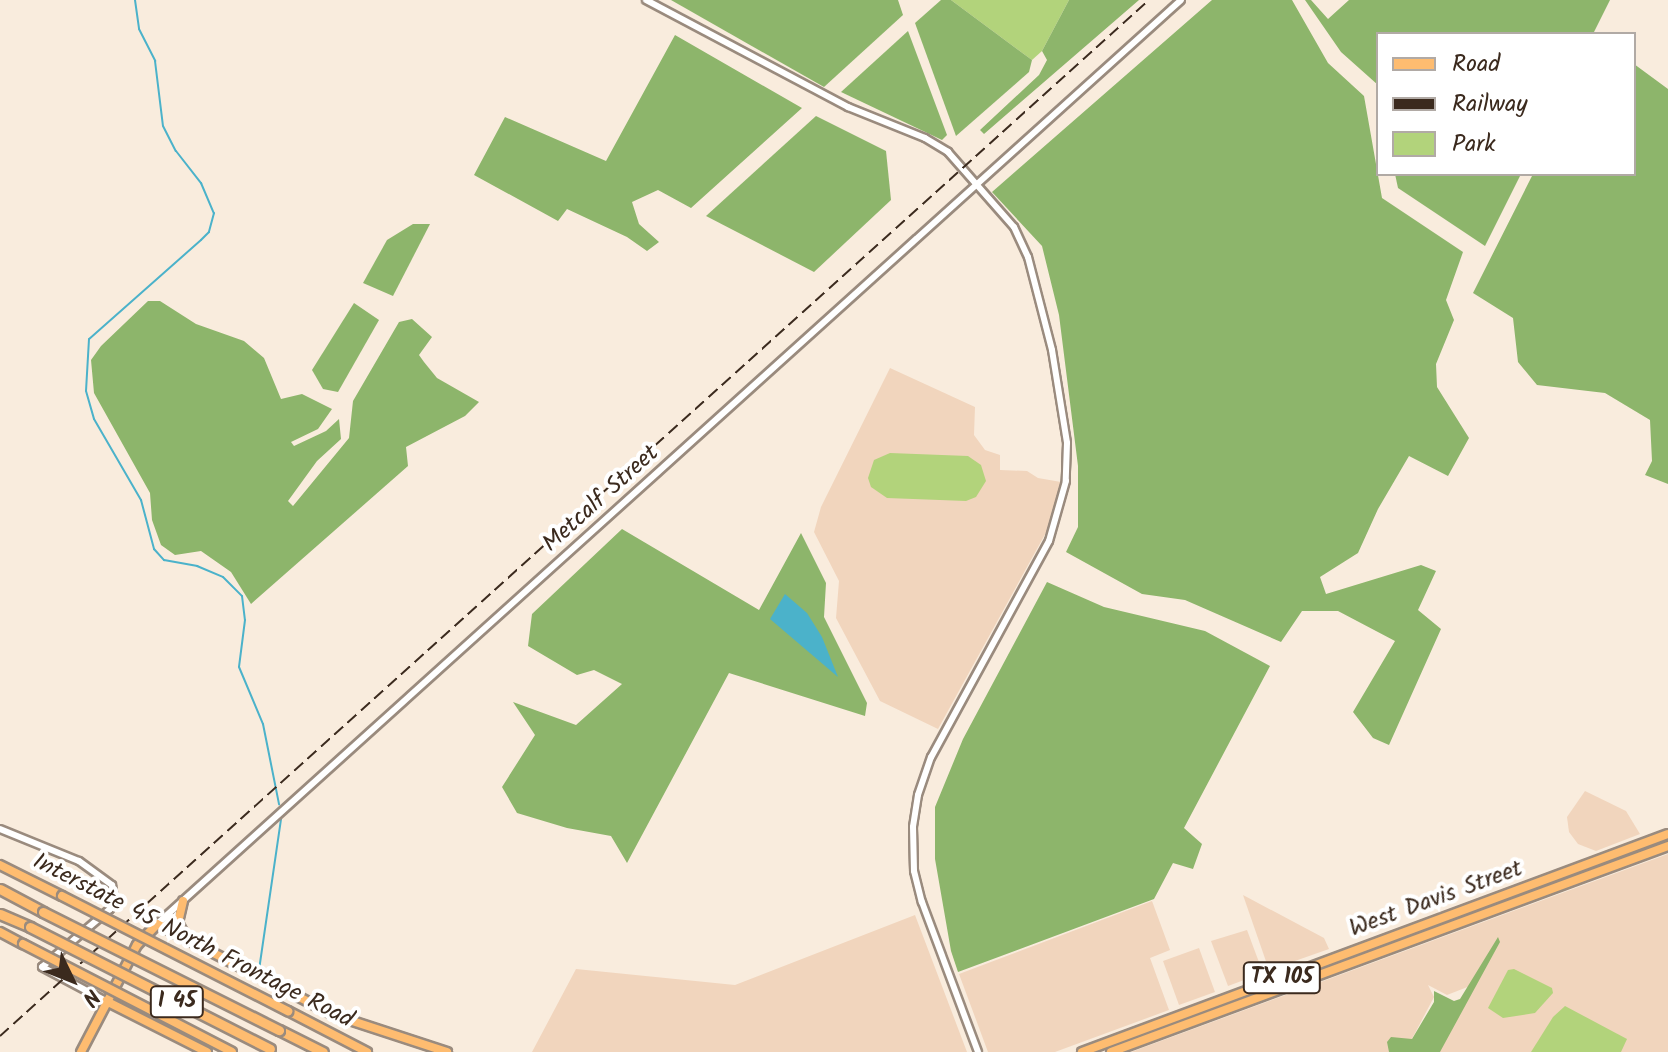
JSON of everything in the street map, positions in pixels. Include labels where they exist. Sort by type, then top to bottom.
[{"type":"highway","name":"I 45","points":[[0,889],[323,1052]]},
{"type":"highway","name":"I 45","points":[[0,914],[273,1050]]},
{"type":"main road","name":"West Davis Street","points":[[1082,1052],[1668,834]]},
{"type":"main road","name":"West Davis Street","points":[[1111,1052],[1635,858],[1639,852],[1668,843]]},
{"type":"main road","name":"Interstate 45 North Frontage Road","points":[[0,865],[367,1052]]},
{"type":"main road","points":[[183,901],[178,923],[187,940]]},
{"type":"main road","points":[[1442,929],[1445,924],[1479,911],[1482,904]]},
{"type":"main road","points":[[157,924],[334,1015],[447,1052]]},
{"type":"main road","name":"Metcalf Street","points":[[81,1052],[137,945],[157,924]]},
{"type":"main road","points":[[1370,956],[1377,948],[1413,929]]},
{"type":"main road","points":[[0,932],[232,1052]]},
{"type":"main road","points":[[1327,972],[1362,954],[1369,945]]},
{"type":"main road","points":[[1177,1028],[1187,1020],[1223,1006],[1226,998]]},
{"type":"main road","points":[[106,1001],[207,1052]]},
{"type":"street","points":[[646,0],[848,107],[925,138],[948,152],[1014,227],[1028,257],[1052,350],[1068,460],[1062,502],[1049,541],[931,757],[915,811],[914,871],[922,902],[978,1052]]},
{"type":"street","name":"Metcalf Street","points":[[157,924],[1181,0]]},
{"type":"street","points":[[0,829],[79,861],[101,874],[115,891],[110,909],[42,967],[106,1001]]},
{"type":"shaded area","points":[[890,368],[975,407],[974,435],[985,450],[1000,455],[1000,470],[1027,471],[1038,478],[1061,482],[1049,527],[938,729],[880,701],[836,618],[839,581],[814,532],[821,507]]},
{"type":"shaded area","points":[[1585,791],[1626,811],[1640,834],[1596,851],[1578,844],[1569,832],[1567,817]]},
{"type":"shaded area","points":[[1668,854],[1668,1052],[1434,1052],[1470,986],[1447,995],[1428,985],[1434,997],[1405,1052],[1131,1052]]},
{"type":"shaded area","points":[[1243,895],[1324,938],[1329,949],[1269,970]]},
{"type":"shaded area","points":[[1152,901],[1170,950],[1150,958],[1169,1010],[1055,1052],[988,1052],[959,974]]},
{"type":"shaded area","points":[[915,915],[967,1052],[532,1052],[576,969],[735,985]]},
{"type":"shaded area","points":[[1247,930],[1263,973],[1228,986],[1211,941]]},
{"type":"shaded area","points":[[1199,948],[1215,992],[1179,1005],[1163,961]]},
{"type":"green space","points":[[671,0],[898,0],[903,15],[824,87]]},
{"type":"green space","points":[[941,0],[951,0],[1032,60],[1029,72],[956,136],[915,23]]},
{"type":"green space","points":[[951,0],[1069,0],[1042,51],[1032,60]]},
{"type":"green space","points":[[1069,0],[1139,0],[984,134],[980,130],[1039,75],[1047,60],[1042,51]]},
{"type":"green space","points":[[1212,0],[1292,0],[1328,63],[1364,96],[1382,198],[1463,252],[1446,300],[1454,320],[1436,364],[1437,387],[1469,438],[1448,476],[1409,456],[1378,509],[1358,553],[1320,577],[1326,594],[1421,565],[1436,571],[1418,610],[1441,629],[1389,745],[1373,738],[1353,712],[1395,641],[1338,611],[1302,611],[1281,642],[1185,600],[1142,594],[1066,552],[1078,527],[1078,466],[1059,315],[1042,246],[992,192]]},
{"type":"green space","points":[[1305,0],[1311,0],[1328,19],[1349,0],[1610,0],[1594,32],[1376,32],[1376,83],[1341,52]]},
{"type":"green space","points":[[908,31],[947,135],[942,140],[841,92]]},
{"type":"green space","points":[[675,35],[802,108],[691,208],[658,190],[632,202],[639,224],[659,242],[647,251],[627,237],[567,209],[558,221],[474,175],[505,117],[606,161]]},
{"type":"green space","points":[[1636,65],[1668,89],[1668,484],[1645,475],[1652,461],[1650,420],[1605,393],[1537,385],[1518,362],[1513,318],[1473,293],[1532,176],[1636,176]]},
{"type":"green space","points":[[816,116],[886,151],[891,200],[814,272],[706,216]]},
{"type":"green space","points":[[1395,176],[1520,176],[1485,246],[1398,188]]},
{"type":"green space","points":[[413,224],[430,224],[393,296],[363,283],[387,240]]},
{"type":"green space","points":[[148,301],[160,301],[196,324],[244,341],[264,358],[281,399],[302,394],[332,409],[318,429],[291,442],[294,446],[326,431],[339,419],[341,439],[317,461],[288,501],[293,506],[349,438],[353,401],[399,322],[412,319],[432,337],[419,355],[437,378],[479,402],[465,416],[406,447],[408,466],[251,604],[231,572],[201,551],[175,555],[161,545],[152,520],[150,493],[94,393],[91,360],[101,346]]},
{"type":"green space","points":[[354,303],[379,320],[338,392],[323,389],[312,370]]},
{"type":"green space","points":[[890,453],[968,456],[981,465],[986,481],[976,497],[966,501],[887,498],[871,487],[868,478],[874,460]]},
{"type":"green space","points":[[622,529],[759,610],[801,533],[826,583],[824,617],[867,703],[865,716],[729,673],[627,863],[611,836],[567,828],[517,813],[502,787],[535,735],[513,702],[576,725],[622,684],[594,670],[577,675],[528,646],[532,614]]},
{"type":"green space","points":[[1047,582],[1104,607],[1205,631],[1270,666],[1184,828],[1202,844],[1193,869],[1173,863],[1154,899],[958,972],[951,951],[935,859],[935,807],[963,739]]},
{"type":"green space","points":[[1498,937],[1500,942],[1440,1052],[1389,1052],[1387,1042],[1391,1037],[1412,1039],[1434,1002],[1434,991],[1454,1001],[1460,999]]},
{"type":"green space","points":[[1514,969],[1552,988],[1553,993],[1535,1013],[1503,1018],[1488,1008],[1508,970]]},
{"type":"green space","points":[[1565,1006],[1627,1039],[1621,1052],[1531,1052],[1553,1017]]},
{"type":"water","points":[[785,594],[807,613],[822,637],[838,677],[770,619]]},
{"type":"waterway","points":[[135,0],[139,29],[155,61],[163,126],[176,151],[201,183],[214,213],[209,232],[89,339],[86,391],[94,419],[141,500],[154,549],[164,560],[197,566],[223,577],[242,596],[245,620],[239,667],[263,724],[279,804]]},
{"type":"waterway","points":[[259,970],[281,819]]},
{"type":"railway","points":[[0,1036],[1149,0]]}]
